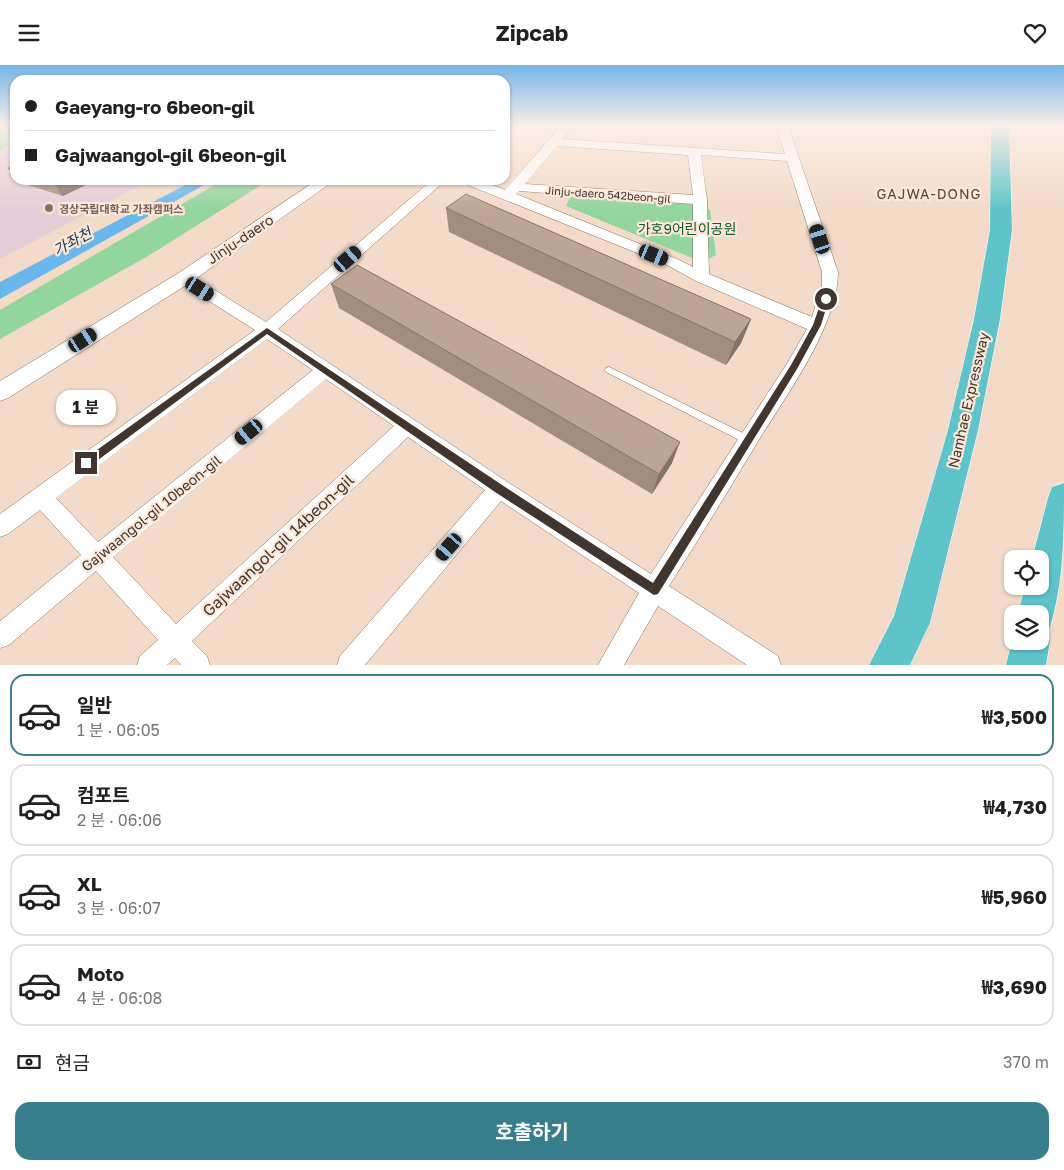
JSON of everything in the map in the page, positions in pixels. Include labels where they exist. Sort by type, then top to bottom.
[{"type":"highway","name":"Namhae Expressway","points":[[889,665],[911,623],[963,430],[987,319],[1001,230],[1001,154]]},
{"type":"highway","points":[[1039,605],[1064,498]]},
{"type":"highway","points":[[1026,665],[1029,650]]},
{"type":"street","points":[[511,191],[543,154]]},
{"type":"street","points":[[694,154],[700,200],[701,277]]},
{"type":"street","points":[[736,154],[792,158]]},
{"type":"street","points":[[610,665],[817,325],[830,285],[830,272],[791,154]]},
{"type":"street","name":"Jinju-daero","points":[[0,392],[184,278],[320,185]]},
{"type":"street","points":[[0,527],[267,330],[434,185]]},
{"type":"street","name":"Jinju-daero 542beon-gil","points":[[488,185],[511,191],[701,277],[817,325]]},
{"type":"street","name":"Jinju-daero 542beon-gil","points":[[511,191],[700,200]]},
{"type":"street","points":[[184,278],[267,330],[499,489],[769,665]]},
{"type":"street","name":"Gajwaangol-gil 10beon-gil","points":[[0,636],[325,370]]},
{"type":"street","name":"Gajwaangol-gil 14beon-gil","points":[[149,665],[407,426]]},
{"type":"street","points":[[349,665],[499,489]]},
{"type":"street","points":[[41,496],[198,665]]},
{"type":"lane","points":[[609,369],[748,440]]},
{"type":"shaded area","name":"경상국립대학교 가좌캠퍼스","points":[[0,154],[10,154],[10,185],[141,185],[0,259]]},
{"type":"green space","points":[[214,185],[261,185],[148,256],[0,339],[0,310]]},
{"type":"green space","name":"가호9어린이공원","points":[[570,197],[697,204],[710,210],[716,255],[702,262],[566,206]]},
{"type":"water","name":"가좌천","points":[[185,185],[204,185],[0,299],[0,282]]},
{"type":"building","points":[[466,194],[751,319],[735,342],[446,208]]},
{"type":"building","points":[[357,265],[680,442],[659,474],[331,284]]},
{"type":"place","name":"경상국립대학교 가좌캠퍼스","points":[[49,208]]},
{"type":"district","name":"GAJWA-DONG","points":[[929,193]]},
{"type":"route","points":[[86,463],[267,330],[499,489],[654,590],[794,367],[817,325],[826,299]]}]
